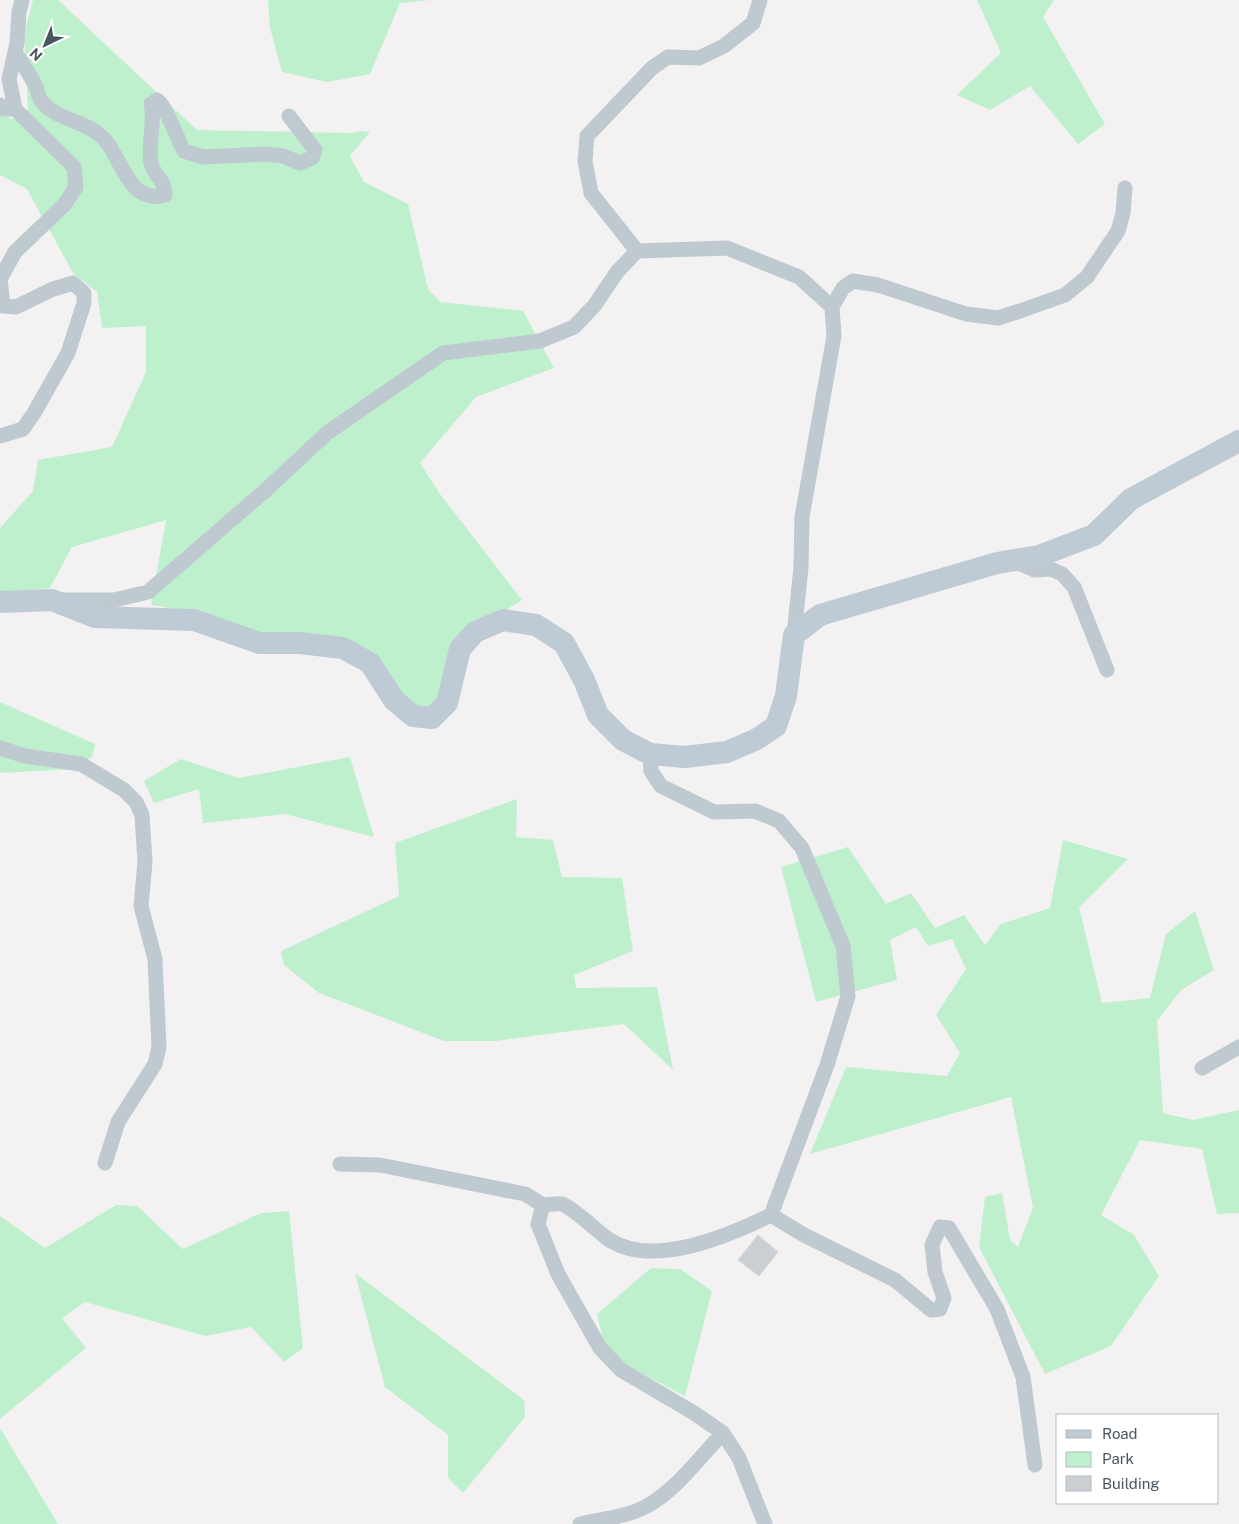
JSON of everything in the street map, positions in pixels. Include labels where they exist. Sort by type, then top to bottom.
[{"type":"street","points":[[0,436],[23,429],[34,413],[68,353],[84,303],[84,294],[74,283],[53,289],[16,307],[3,306],[0,279],[15,252],[64,205],[76,187],[74,167],[15,109],[9,79],[15,52],[22,0]]},
{"type":"street","points":[[637,251],[591,193],[585,161],[587,136],[652,68],[668,57],[699,58],[724,46],[753,23],[760,0]]},
{"type":"street","points":[[15,52],[35,86],[41,101],[54,114],[74,120],[93,129],[111,147],[129,182],[145,194],[158,197],[165,195],[165,185],[151,162],[154,116],[151,104],[157,100],[165,108],[170,126],[184,151],[203,157],[264,154],[283,156],[300,163],[312,158],[315,150],[289,116]]},
{"type":"street","points":[[0,105],[4,109],[15,109]]},
{"type":"street","points":[[52,600],[95,617],[194,620],[258,643],[300,643],[343,648],[370,663],[394,700],[413,716],[432,718],[447,703],[460,649],[475,632],[503,620],[536,625],[564,643],[584,680],[598,715],[623,740],[650,754],[685,757],[727,752],[757,739],[776,726],[786,696],[801,567],[802,518],[834,336],[832,307],[843,288],[853,281],[878,285],[966,314],[998,318],[1065,295],[1087,277],[1118,231],[1124,213],[1124,188]]},
{"type":"street","points":[[0,602],[114,600],[148,592],[267,489],[327,433],[443,353],[540,341],[574,327],[594,306],[617,272],[637,251],[727,248],[799,277],[832,307]]},
{"type":"street","points":[[794,636],[820,615],[997,563],[1039,556],[1094,535],[1131,499],[1239,441]]},
{"type":"street","points":[[1013,560],[1035,570],[1052,569],[1062,574],[1074,587],[1107,670]]},
{"type":"street","points":[[0,748],[25,756],[81,764],[124,790],[136,802],[142,814],[145,862],[141,906],[155,959],[159,1047],[155,1064],[118,1122],[105,1163]]},
{"type":"street","points":[[340,1164],[380,1165],[525,1194],[543,1205],[562,1204],[610,1240],[642,1251],[695,1246],[744,1228],[771,1215],[827,1065],[848,996],[843,946],[802,848],[779,821],[755,811],[714,812],[661,786],[651,771],[650,754]]},
{"type":"street","points":[[1202,1068],[1239,1047]]},
{"type":"street","points":[[543,1205],[538,1224],[554,1266],[600,1348],[621,1370],[694,1413],[723,1433],[739,1458],[765,1524]]},
{"type":"street","points":[[771,1215],[804,1235],[895,1280],[931,1310],[940,1309],[944,1298],[935,1272],[932,1245],[940,1227],[949,1228],[997,1310],[1023,1377],[1035,1465]]},
{"type":"street","points":[[580,1524],[629,1513],[647,1506],[674,1484],[723,1433]]},
{"type":"green space","points":[[33,0],[58,0],[197,130],[370,132],[350,156],[364,182],[408,204],[428,289],[440,302],[523,311],[554,368],[476,397],[420,463],[440,494],[522,600],[460,639],[442,697],[427,711],[404,700],[361,649],[264,636],[210,615],[151,605],[166,520],[72,547],[50,588],[0,593],[0,528],[33,491],[38,460],[112,447],[146,372],[146,326],[102,328],[97,292],[73,273],[27,189],[0,175],[0,113],[12,119],[28,109],[24,34]]},
{"type":"green space","points":[[268,0],[430,0],[400,3],[370,74],[327,82],[282,72],[270,28]]},
{"type":"green space","points":[[977,0],[1054,0],[1043,17],[1105,124],[1078,144],[1030,86],[990,110],[957,95],[1001,53]]},
{"type":"green space","points":[[0,702],[95,744],[92,757],[74,769],[0,773]]},
{"type":"green space","points":[[350,757],[374,837],[285,814],[203,823],[199,789],[154,803],[144,781],[181,759],[239,778]]},
{"type":"green space","points":[[517,799],[516,837],[553,840],[562,877],[622,878],[633,951],[574,975],[576,988],[657,987],[673,1070],[624,1024],[495,1041],[444,1041],[319,993],[284,965],[281,951],[399,896],[395,843]]},
{"type":"green space","points":[[1063,840],[1128,859],[1079,907],[1102,1003],[1150,998],[1166,934],[1195,911],[1214,970],[1181,990],[1157,1021],[1163,1113],[1193,1120],[1239,1110],[1239,1213],[1217,1214],[1202,1149],[1140,1140],[1101,1215],[1134,1235],[1159,1276],[1111,1346],[1045,1374],[979,1247],[985,1197],[1002,1193],[1010,1240],[1018,1247],[1033,1208],[1011,1097],[810,1154],[846,1067],[947,1076],[960,1053],[936,1015],[966,969],[952,939],[928,946],[916,927],[890,940],[897,980],[816,1002],[781,867],[848,847],[886,904],[911,893],[935,928],[964,915],[985,945],[1001,924],[1050,908]]},
{"type":"green space","points":[[116,1205],[137,1206],[183,1249],[261,1213],[289,1211],[303,1348],[284,1362],[251,1327],[205,1336],[85,1302],[62,1318],[86,1348],[0,1419],[0,1216],[45,1248]]},
{"type":"green space","points":[[651,1268],[680,1269],[712,1291],[685,1396],[627,1366],[604,1345],[597,1314]]},
{"type":"green space","points":[[355,1273],[524,1400],[525,1417],[463,1493],[448,1478],[448,1435],[385,1387]]},
{"type":"green space","points":[[0,1428],[58,1524],[0,1524]]},
{"type":"building","points":[[758,1235],[778,1252],[759,1276],[738,1260]]}]
